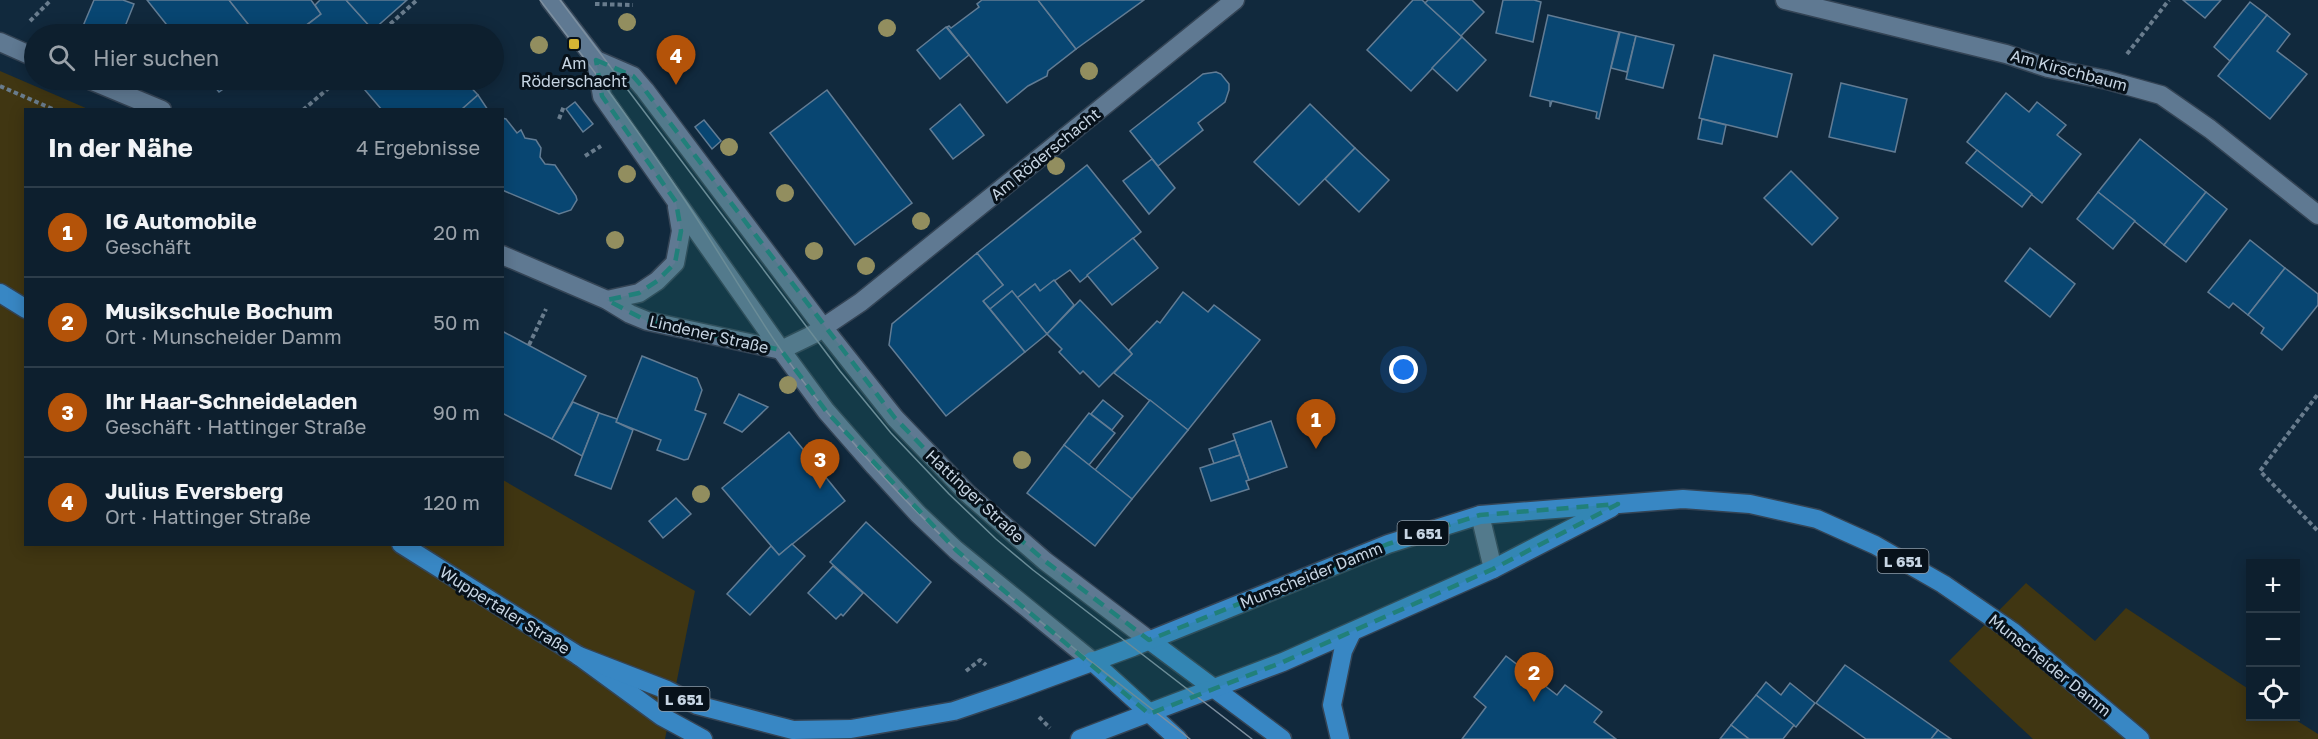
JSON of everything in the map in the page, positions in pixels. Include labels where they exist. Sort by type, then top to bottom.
[{"type":"main road","points":[[0,294],[24,308]]},
{"type":"main road","name":"Munscheider Damm","points":[[1149,640],[1388,544],[1480,515],[1683,499],[1750,504],[1817,519],[1875,545],[1943,584],[2013,632],[2140,739]]},
{"type":"main road","name":"Munscheider Damm","points":[[1214,687],[1284,662],[1492,569],[1618,504]]},
{"type":"main road","name":"Wuppertaler Straße","points":[[404,546],[579,656],[661,716],[703,739]]},
{"type":"main road","points":[[1340,739],[1332,705],[1343,651],[1352,632]]},
{"type":"main road","name":"L 651","points":[[1092,662],[1149,640]]},
{"type":"main road","name":"Hattinger Straße","points":[[1149,640],[1282,739]]},
{"type":"main road","name":"Wuppertaler Straße","points":[[579,656],[667,690],[697,705],[793,730],[851,729],[954,711],[1013,692],[1092,662]]},
{"type":"main road","name":"Hattinger Straße","points":[[1092,662],[1178,739]]},
{"type":"main road","name":"L 651","points":[[1080,739],[1197,696],[1214,687]]},
{"type":"street","name":"Hattinger Straße","points":[[550,0],[596,60],[602,96],[826,411],[918,514],[993,582],[1092,662]]},
{"type":"street","name":"Am Röderschacht","points":[[824,328],[894,276],[1235,0]]},
{"type":"street","name":"Am Kirschbaum","points":[[1785,0],[2162,95],[2318,214]]},
{"type":"street","points":[[0,42],[24,53]]},
{"type":"street","name":"Hattinger Straße","points":[[596,60],[633,76],[895,418],[968,494],[1045,561],[1149,640]]},
{"type":"street","points":[[114,90],[157,108]]},
{"type":"street","name":"Lindener Straße","points":[[608,300],[639,292],[657,281],[675,263],[681,231],[676,202]]},
{"type":"street","name":"Lindener Straße","points":[[504,256],[608,300],[647,321],[781,350]]},
{"type":"street","points":[[781,350],[824,328]]},
{"type":"street","points":[[1480,515],[1492,569]]},
{"type":"path","points":[[390,24],[417,0]]},
{"type":"path","points":[[2107,80],[2169,0]]},
{"type":"path","points":[[0,86],[50,108]]},
{"type":"path","points":[[305,108],[327,90]]},
{"type":"path","points":[[559,120],[564,106]]},
{"type":"path","points":[[585,156],[608,142]]},
{"type":"path","points":[[529,345],[546,309]]},
{"type":"path","points":[[2317,530],[2260,471],[2318,394]]},
{"type":"path","points":[[958,676],[980,660]]},
{"type":"highlighted area","points":[[596,60],[633,76],[645,90],[895,418],[968,494],[1045,561],[1149,640],[1388,544],[1480,515],[1618,504],[1493,569],[1283,662],[1149,714],[956,550],[826,411],[781,350],[647,321],[607,300],[639,293],[657,281],[675,263],[681,231],[676,202],[602,96]]},
{"type":"shaded area","points":[[0,71],[24,81],[24,90],[44,90],[86,108],[24,108],[24,546],[504,546],[504,481],[695,591],[665,739],[0,739]]},
{"type":"shaded area","points":[[2026,583],[2095,641],[2126,608],[2246,687],[2246,721],[2297,721],[2318,734],[2318,739],[2033,739],[1949,661]]},
{"type":"building","points":[[94,0],[123,0],[134,4],[126,24],[84,24]]},
{"type":"building","points":[[147,0],[229,0],[248,24],[166,24]]},
{"type":"building","points":[[229,0],[311,0],[321,14],[308,24],[248,24]]},
{"type":"building","points":[[320,0],[346,0],[368,24],[308,24],[321,14],[315,5]]},
{"type":"building","points":[[346,0],[407,0],[380,24],[368,24]]},
{"type":"building","points":[[982,0],[1038,0],[1076,49],[1048,71],[1047,76],[1028,86],[1007,103],[947,27],[951,28],[979,7],[977,4]]},
{"type":"building","points":[[1038,0],[1144,0],[1076,49]]},
{"type":"building","points":[[1413,0],[1422,0],[1462,37],[1411,91],[1367,50]]},
{"type":"building","points":[[1428,0],[1472,0],[1484,12],[1461,36],[1425,3]]},
{"type":"building","points":[[1503,0],[1541,2],[1533,42],[1496,33]]},
{"type":"building","points":[[2183,0],[2221,0],[2205,18]]},
{"type":"building","points":[[2250,2],[2267,15],[2230,61],[2214,47]]},
{"type":"building","points":[[1548,15],[1619,32],[1599,119],[1596,118],[1597,112],[1552,101],[1550,107],[1550,101],[1530,96]]},
{"type":"building","points":[[2267,15],[2290,34],[2277,51],[2307,74],[2270,119],[2218,76]]},
{"type":"building","points":[[946,27],[969,55],[940,79],[917,50]]},
{"type":"building","points":[[1620,32],[1636,36],[1627,72],[1611,68]]},
{"type":"building","points":[[1636,36],[1674,45],[1663,88],[1626,79]]},
{"type":"building","points":[[1462,37],[1486,60],[1457,91],[1432,68]]},
{"type":"building","points":[[1714,55],[1792,74],[1777,137],[1699,118]]},
{"type":"building","points":[[1216,72],[1221,74],[1229,84],[1225,102],[1198,123],[1203,130],[1158,166],[1130,131],[1203,74]]},
{"type":"building","points":[[1841,83],[1907,99],[1895,152],[1829,137]]},
{"type":"building","points":[[365,90],[473,90],[478,95],[463,108],[380,108]]},
{"type":"building","points":[[827,90],[912,203],[855,245],[770,133]]},
{"type":"building","points":[[2006,93],[2029,112],[2037,102],[2066,125],[2057,135],[2081,154],[2042,203],[1967,142]]},
{"type":"building","points":[[478,95],[487,108],[463,108]]},
{"type":"building","points":[[575,102],[593,124],[583,132],[566,109]]},
{"type":"building","points":[[960,104],[984,135],[953,159],[930,129]]},
{"type":"building","points":[[1310,104],[1355,148],[1299,205],[1254,162]]},
{"type":"building","points":[[504,118],[517,133],[521,130],[525,138],[536,140],[541,148],[540,157],[545,164],[555,165],[576,196],[577,200],[571,210],[559,214],[504,191]]},
{"type":"building","points":[[1702,119],[1726,125],[1722,144],[1698,139]]},
{"type":"building","points":[[704,120],[721,141],[712,149],[695,127]]},
{"type":"building","points":[[2140,139],[2206,192],[2164,245],[2098,192]]},
{"type":"building","points":[[1355,148],[1389,180],[1359,212],[1325,179]]},
{"type":"building","points":[[1977,150],[2032,194],[2022,207],[1966,163]]},
{"type":"building","points":[[1152,159],[1175,188],[1149,214],[1123,181]]},
{"type":"building","points":[[1087,165],[1141,232],[1080,282],[1070,270],[1040,291],[1035,284],[1017,298],[1012,291],[990,309],[983,301],[1003,285],[977,253]]},
{"type":"building","points":[[1791,171],[1838,218],[1812,245],[1764,198]]},
{"type":"building","points":[[2098,192],[2135,221],[2113,249],[2077,219]]},
{"type":"building","points":[[2206,192],[2227,209],[2186,262],[2164,245]]},
{"type":"building","points":[[1133,238],[1158,268],[1112,305],[1087,275]]},
{"type":"building","points":[[2250,240],[2285,268],[2248,315],[2233,303],[2229,308],[2208,292]]},
{"type":"building","points":[[2030,248],[2075,284],[2050,317],[2005,281]]},
{"type":"building","points":[[977,253],[1003,285],[983,301],[1025,352],[946,416],[889,345],[892,324]]},
{"type":"building","points":[[2285,268],[2318,294],[2318,305],[2282,350],[2261,333],[2264,328],[2248,315]]},
{"type":"building","points":[[1054,280],[1074,305],[1047,334],[1017,298],[1035,284],[1040,291]]},
{"type":"building","points":[[1012,291],[1047,334],[1025,352],[990,309]]},
{"type":"building","points":[[1183,292],[1208,312],[1214,305],[1260,340],[1188,430],[1114,373],[1132,354],[1129,350],[1157,321],[1160,323]]},
{"type":"building","points":[[1080,300],[1132,354],[1099,387],[1083,371],[1080,374],[1059,352],[1062,349],[1047,334]]},
{"type":"building","points":[[504,332],[586,376],[552,439],[504,414]]},
{"type":"building","points":[[642,356],[697,378],[702,390],[695,410],[706,414],[688,459],[684,460],[657,450],[661,440],[616,422]]},
{"type":"building","points":[[739,394],[768,407],[742,432],[724,423]]},
{"type":"building","points":[[1103,400],[1123,416],[1112,430],[1091,414]]},
{"type":"building","points":[[1150,400],[1188,430],[1132,499],[1095,470]]},
{"type":"building","points":[[573,402],[599,413],[582,456],[552,439]]},
{"type":"building","points":[[599,413],[617,419],[616,422],[633,430],[611,489],[575,475]]},
{"type":"building","points":[[1089,413],[1115,433],[1089,465],[1064,445]]},
{"type":"building","points":[[1271,421],[1287,467],[1249,480],[1233,434]]},
{"type":"building","points":[[789,432],[845,501],[779,555],[722,488]]},
{"type":"building","points":[[1235,440],[1240,455],[1214,464],[1209,449]]},
{"type":"building","points":[[1064,445],[1132,499],[1095,546],[1027,493]]},
{"type":"building","points":[[1240,455],[1249,480],[1246,481],[1249,489],[1211,501],[1200,468]]},
{"type":"building","points":[[676,498],[691,514],[663,538],[649,521]]},
{"type":"building","points":[[866,522],[931,582],[897,623],[830,562]]},
{"type":"building","points":[[792,544],[805,556],[750,615],[727,594],[771,546],[779,555]]},
{"type":"building","points":[[833,566],[863,593],[843,616],[841,614],[836,619],[808,593]]},
{"type":"building","points":[[1506,656],[1557,695],[1565,685],[1602,712],[1594,722],[1616,739],[1462,739],[1486,707],[1474,697]]},
{"type":"building","points":[[1845,665],[1938,730],[1931,739],[1866,739],[1816,703]]},
{"type":"building","points":[[1766,682],[1781,695],[1790,683],[1815,703],[1796,727],[1756,695]]},
{"type":"building","points":[[1756,695],[1794,725],[1783,739],[1749,739],[1731,725]]},
{"type":"building","points":[[1731,725],[1749,739],[1720,739]]},
{"type":"building","points":[[1938,730],[1951,739],[1931,739]]},
{"type":"tram line","points":[[540,0],[669,176],[790,363],[859,449],[923,518],[986,576],[1043,624],[1190,739]]},
{"type":"tram line","points":[[560,0],[840,371],[891,433],[996,539],[1252,739]]},
{"type":"place","name":"Am Röderschacht","points":[[574,44]]},
{"type":"place","name":"Julius Eversberg","points":[[676,85]]},
{"type":"place","name":"IG Automobile","points":[[1316,449]]},
{"type":"place","name":"Ihr Haar-Schneideladen","points":[[820,489]]},
{"type":"place","name":"Musikschule Bochum","points":[[1534,702]]}]
